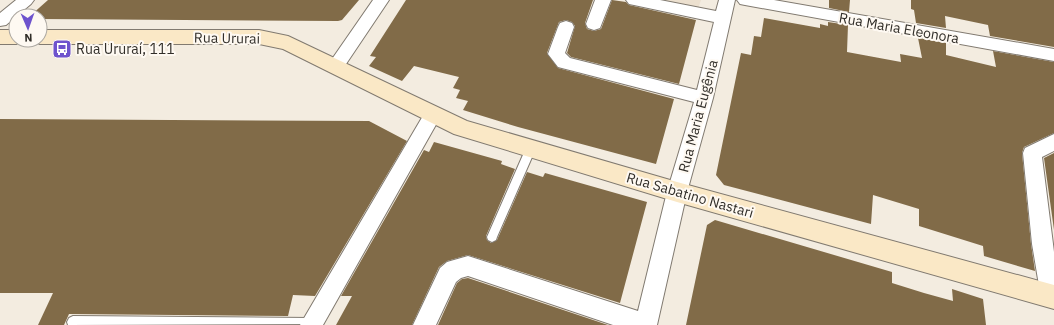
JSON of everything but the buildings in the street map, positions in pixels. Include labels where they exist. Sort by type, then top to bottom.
[{"type":"street","points":[[0,22],[26,0]]},
{"type":"street","points":[[336,66],[381,0]]},
{"type":"street","points":[[594,24],[603,0]]},
{"type":"street","points":[[634,0],[722,18]]},
{"type":"street","name":"Rua Maria Eugênia","points":[[646,325],[678,192],[704,98],[727,0]]},
{"type":"street","name":"Rua Maria Eleonora","points":[[745,0],[1054,55]]},
{"type":"street","points":[[566,28],[556,54],[564,63],[704,98]]},
{"type":"street","name":"Rua Ururai","points":[[48,37],[259,37],[288,43],[336,66]]},
{"type":"street","name":"Rua Sabatino Nastari","points":[[336,66],[461,128],[678,192],[1053,297]]},
{"type":"street","points":[[311,325],[433,114]]},
{"type":"street","points":[[1053,297],[1042,244],[1032,153],[1054,142]]},
{"type":"street","points":[[424,325],[448,275],[455,269],[468,266],[646,325]]},
{"type":"lane","points":[[492,237],[531,148]]},
{"type":"lane","points":[[73,322],[311,325]]},
{"type":"shaded area","points":[[656,0],[701,0],[698,9]]},
{"type":"place","name":"Rua Ururaí, 111","points":[[62,49]]}]
